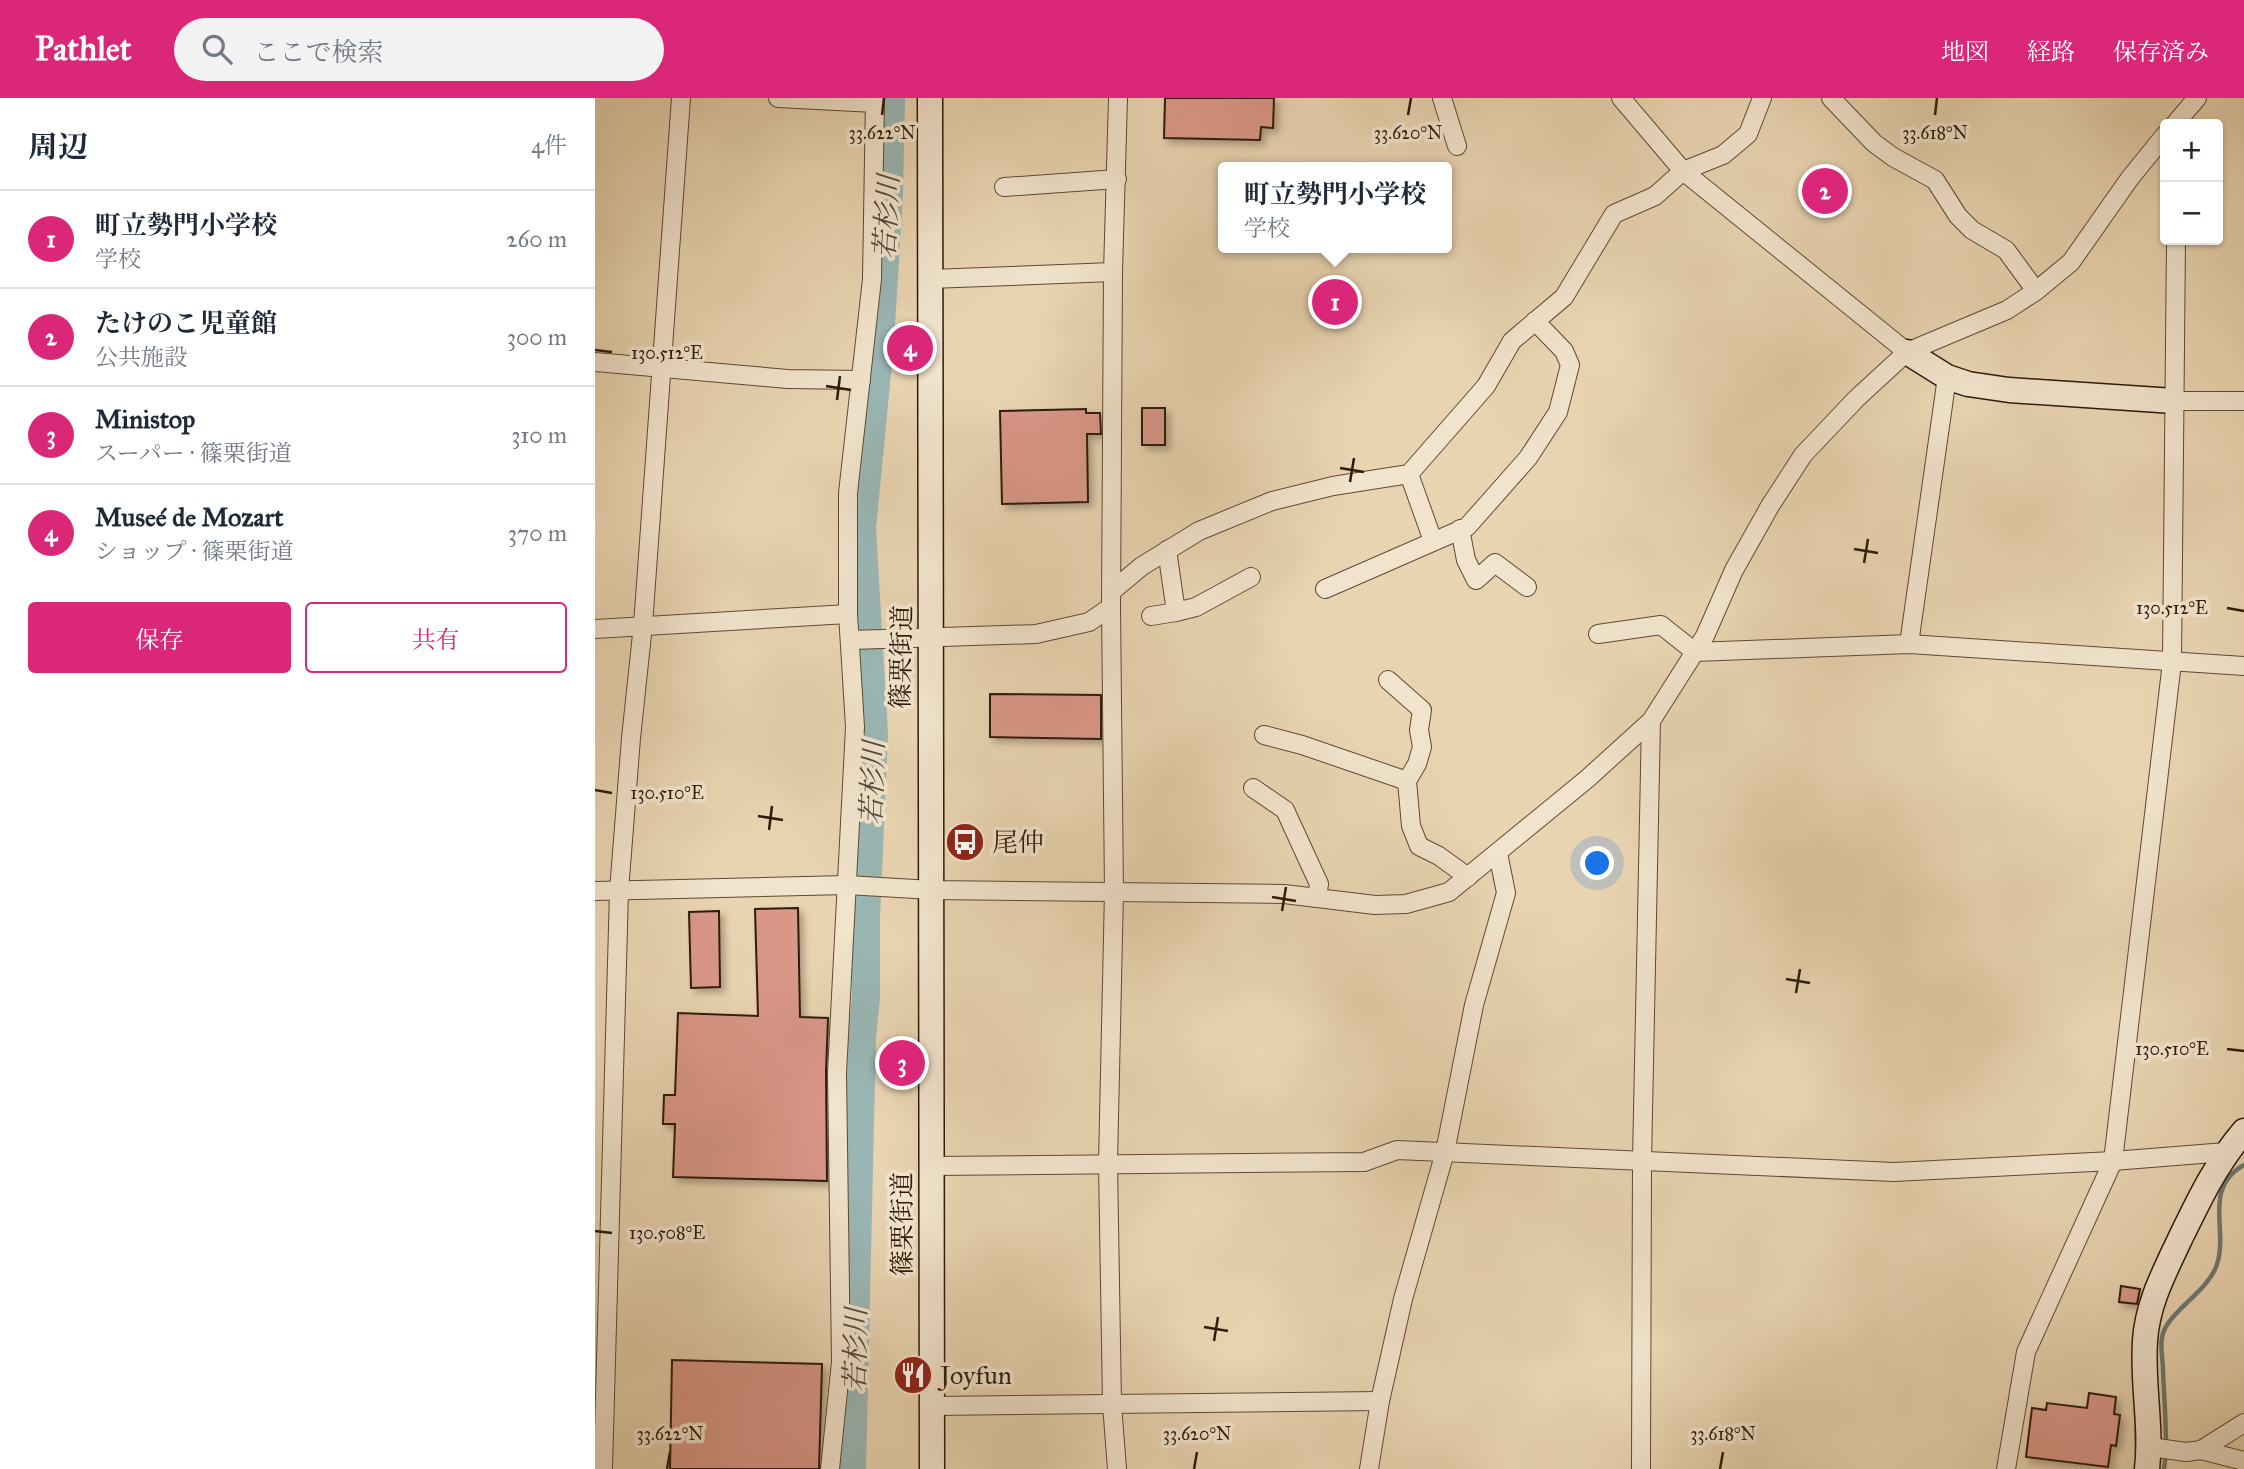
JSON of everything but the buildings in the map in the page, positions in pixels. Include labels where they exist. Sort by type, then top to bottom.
[{"type":"main road","name":"篠栗街道","points":[[930,98],[932,1469]]},
{"type":"main road","points":[[1907,352],[1947,377],[1968,384],[2009,390],[2173,401]]},
{"type":"main road","points":[[2158,1454],[2144,1373],[2145,1338],[2151,1305],[2207,1184],[2226,1152],[2244,1131]]},
{"type":"street","points":[[603,1469],[619,891],[643,625],[681,98]]},
{"type":"street","points":[[778,98],[875,100],[872,279],[848,493],[848,614],[855,727],[837,1073],[841,1362],[830,1469]]},
{"type":"street","points":[[1117,1469],[1112,1404],[1108,1163],[1114,892],[1113,272],[1118,98]]},
{"type":"street","points":[[1442,98],[1457,146]]},
{"type":"street","points":[[1621,98],[1683,171],[1907,352]]},
{"type":"street","points":[[851,640],[1036,634],[1089,622],[1142,566],[1199,531],[1272,501],[1333,486],[1409,474],[1486,386],[1512,341],[1564,297],[1614,214],[1655,196],[1683,171],[1723,155],[1748,134],[1762,98]]},
{"type":"street","points":[[1831,98],[1874,143],[1893,157],[1935,180],[1958,216],[1972,230],[2005,250],[2036,291]]},
{"type":"street","points":[[2179,119],[2197,98]]},
{"type":"street","points":[[595,891],[847,885],[932,890],[1284,894],[1375,905],[1406,904],[1449,892],[1587,779],[1651,721],[1705,636],[1734,570],[1770,506],[1803,455],[1856,399],[1907,352],[2007,310],[2036,291],[2071,262],[2130,178],[2160,141]]},
{"type":"street","points":[[1004,187],[1117,179]]},
{"type":"street","points":[[2006,1469],[2026,1352],[2113,1161],[2172,662],[2176,245]]},
{"type":"street","points":[[930,279],[1113,272]]},
{"type":"street","points":[[1325,589],[1467,527],[1528,458],[1557,412],[1570,365],[1564,351],[1535,321]]},
{"type":"street","points":[[595,362],[788,379],[861,380]]},
{"type":"street","points":[[1909,644],[1947,377]]},
{"type":"street","points":[[2173,401],[2244,401]]},
{"type":"street","points":[[1409,474],[1433,541]]},
{"type":"street","points":[[1460,529],[1466,560],[1476,580],[1495,563],[1527,587]]},
{"type":"street","points":[[1167,550],[1176,612]]},
{"type":"street","points":[[1151,616],[1196,607],[1251,576]]},
{"type":"street","points":[[595,629],[848,614]]},
{"type":"street","points":[[1598,634],[1661,625],[1695,652],[1909,644],[2244,666]]},
{"type":"street","points":[[1388,680],[1422,710],[1419,730],[1422,747],[1408,781],[1411,826],[1419,846],[1439,856],[1468,877]]},
{"type":"street","points":[[1641,1469],[1642,1161],[1651,721]]},
{"type":"street","points":[[1264,735],[1408,781]]},
{"type":"street","points":[[1253,788],[1285,810],[1319,884],[1317,898]]},
{"type":"street","points":[[1369,1469],[1380,1401],[1403,1299],[1445,1152],[1474,1005],[1506,893],[1498,853]]},
{"type":"street","points":[[932,1166],[1364,1161],[1397,1150],[1894,1172],[2113,1161],[2226,1152]]},
{"type":"street","points":[[932,1406],[1380,1401]]},
{"type":"street","points":[[2201,1450],[2244,1423]]},
{"type":"street","points":[[2158,1454],[2201,1450],[2244,1461]]},
{"type":"waterway","name":"若杉川","points":[[852,1469],[862,1038],[866,997],[866,918],[874,734],[862,528],[880,342],[889,195],[891,98]]},
{"type":"waterway","points":[[2166,1445],[2161,1350],[2164,1329],[2204,1286],[2216,1267],[2223,1186],[2231,1175],[2244,1165]]},
{"type":"waterway","points":[[2164,1469],[2166,1454]]},
{"type":"place","name":"たけのこ児童館","points":[[1825,191]]},
{"type":"place","name":"町立勢門小学校","points":[[1335,302]]},
{"type":"place","name":"Museé de Mozart","points":[[910,348]]},
{"type":"place","name":"尾仲","points":[[965,842]]},
{"type":"place","name":"Ministop","points":[[902,1063]]},
{"type":"place","name":"Joyfun","points":[[913,1375]]}]
